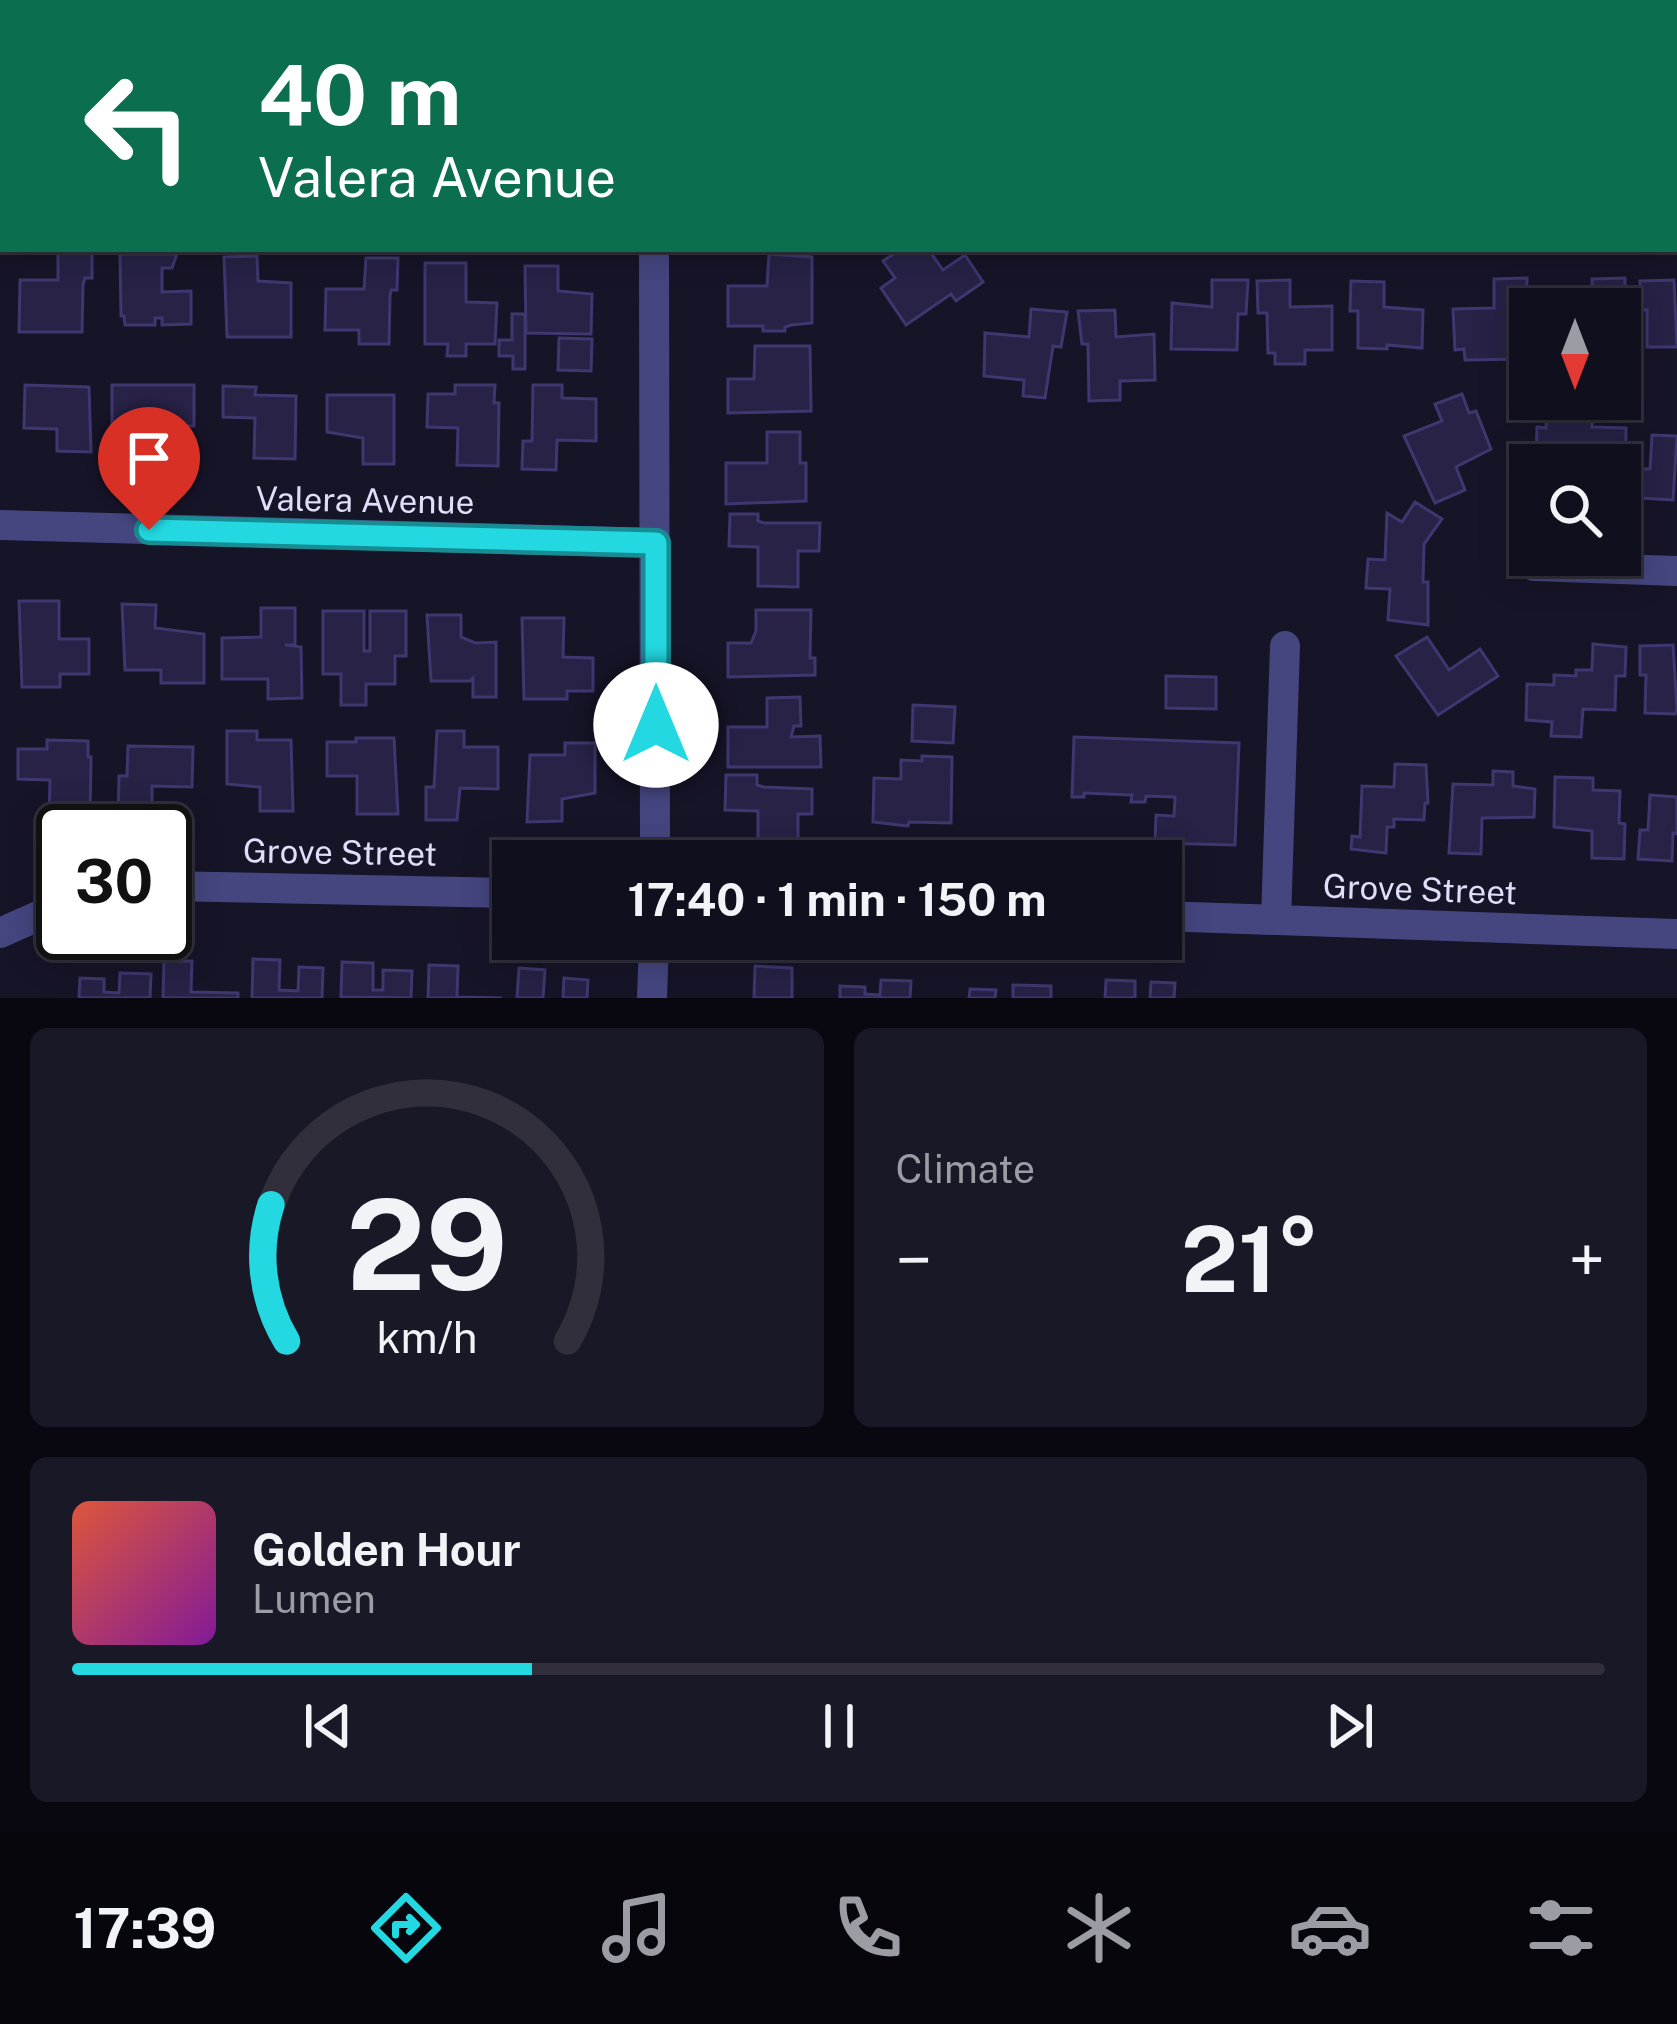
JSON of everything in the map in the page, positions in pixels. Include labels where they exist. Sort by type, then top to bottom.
[{"type":"street","points":[[654,252],[655,840]]},
{"type":"street","name":"Valera Avenue","points":[[0,525],[656,543]]},
{"type":"street","points":[[1641,570],[1677,571]]},
{"type":"street","points":[[1276,920],[1285,646]]},
{"type":"street","name":"Grove Street","points":[[192,887],[492,893]]},
{"type":"street","points":[[0,934],[36,917]]},
{"type":"street","name":"Grove Street","points":[[1182,917],[1677,934]]},
{"type":"street","points":[[652,998],[653,960]]},
{"type":"building","points":[[58,252],[92,252],[92,278],[85,278],[83,285],[82,332],[19,332],[20,280],[58,280]]},
{"type":"building","points":[[896,252],[930,252],[943,270],[965,255],[983,282],[956,301],[951,294],[906,325],[881,288],[895,278],[883,261]]},
{"type":"building","points":[[120,254],[177,254],[172,268],[162,268],[162,292],[191,291],[191,324],[162,325],[162,318],[155,318],[155,325],[125,325]]},
{"type":"building","points":[[769,254],[812,257],[812,323],[791,325],[785,331],[728,326],[728,286],[767,286]]},
{"type":"building","points":[[257,256],[258,281],[291,283],[291,337],[227,337],[224,257]]},
{"type":"building","points":[[366,258],[398,258],[397,290],[391,290],[390,296],[389,344],[359,344],[359,330],[325,330],[326,289],[364,289]]},
{"type":"building","points":[[425,263],[466,263],[466,302],[497,303],[495,344],[466,344],[466,356],[447,356],[448,344],[425,344]]},
{"type":"building","points":[[525,266],[558,266],[558,291],[592,294],[591,334],[526,333]]},
{"type":"building","points":[[1527,278],[1527,288],[1509,288],[1509,359],[1465,360],[1464,349],[1455,350],[1453,309],[1494,308],[1494,279]]},
{"type":"building","points":[[1625,278],[1625,288],[1592,288],[1592,279]]},
{"type":"building","points":[[1212,280],[1248,280],[1246,314],[1238,314],[1237,350],[1171,349],[1172,303],[1212,307]]},
{"type":"building","points":[[1290,280],[1290,307],[1332,306],[1332,350],[1305,350],[1305,364],[1275,364],[1275,353],[1268,353],[1267,313],[1258,313],[1257,281]]},
{"type":"building","points":[[1674,280],[1677,347],[1647,347],[1647,310],[1641,310],[1640,281]]},
{"type":"building","points":[[1351,281],[1384,282],[1384,307],[1423,310],[1422,348],[1358,348],[1358,311],[1350,311]]},
{"type":"building","points":[[1031,309],[1067,312],[1061,347],[1053,346],[1045,398],[1023,396],[1024,380],[984,376],[985,333],[1029,337]]},
{"type":"building","points":[[1115,310],[1116,337],[1154,334],[1155,380],[1120,381],[1120,400],[1089,401],[1088,344],[1082,344],[1078,311]]},
{"type":"building","points":[[512,314],[525,314],[525,369],[513,369],[513,356],[499,356],[499,340],[512,340]]},
{"type":"building","points":[[559,338],[592,339],[591,371],[558,370]]},
{"type":"building","points":[[755,346],[810,346],[811,411],[728,413],[728,379],[754,379]]},
{"type":"building","points":[[25,385],[89,387],[91,452],[57,451],[57,429],[24,428]]},
{"type":"building","points":[[112,385],[194,385],[194,426],[153,425],[153,456],[112,456]]},
{"type":"building","points":[[455,385],[495,385],[498,466],[457,465],[458,428],[427,427],[428,394],[455,394]]},
{"type":"building","points":[[533,385],[562,385],[562,398],[596,399],[596,441],[557,440],[556,470],[522,469],[523,441],[532,441]]},
{"type":"building","points":[[223,386],[256,387],[255,395],[296,396],[295,459],[254,458],[255,418],[223,417]]},
{"type":"building","points":[[1462,394],[1469,413],[1476,411],[1491,449],[1456,467],[1465,490],[1435,503],[1404,436],[1442,421],[1435,404]]},
{"type":"building","points":[[327,395],[394,395],[394,464],[363,464],[363,438],[327,432]]},
{"type":"building","points":[[1546,420],[1592,420],[1592,427],[1626,428],[1626,444],[1536,444],[1537,427],[1546,428]]},
{"type":"building","points":[[767,432],[800,432],[806,501],[726,504],[726,463],[767,463]]},
{"type":"building","points":[[1652,435],[1677,436],[1673,500],[1641,498],[1642,469],[1650,469]]},
{"type":"building","points":[[1415,502],[1442,519],[1424,544],[1428,625],[1388,620],[1390,589],[1366,588],[1368,559],[1385,560],[1387,513],[1402,522]]},
{"type":"building","points":[[730,514],[758,514],[758,521],[764,523],[820,523],[819,551],[798,551],[798,587],[758,586],[758,547],[729,546]]},
{"type":"building","points":[[19,601],[59,601],[59,639],[89,639],[89,674],[60,674],[60,687],[22,687]]},
{"type":"building","points":[[122,604],[156,605],[155,628],[204,634],[204,683],[161,683],[161,670],[125,670]]},
{"type":"building","points":[[261,608],[295,608],[295,645],[285,645],[301,647],[302,698],[268,699],[268,679],[222,679],[222,638],[261,637]]},
{"type":"building","points":[[756,610],[811,610],[810,658],[815,658],[815,675],[728,677],[728,643],[751,643]]},
{"type":"building","points":[[323,611],[364,611],[364,651],[370,651],[370,611],[406,611],[406,656],[395,656],[395,684],[366,684],[366,705],[341,705],[341,674],[323,674]]},
{"type":"building","points":[[427,615],[461,615],[461,637],[475,643],[496,642],[496,697],[473,697],[473,678],[431,681]]},
{"type":"building","points":[[522,618],[564,618],[563,657],[593,658],[593,691],[567,691],[567,699],[524,699]]},
{"type":"building","points":[[1427,637],[1449,670],[1480,649],[1498,676],[1438,715],[1396,656]]},
{"type":"building","points":[[1593,644],[1626,647],[1625,676],[1616,676],[1615,710],[1583,709],[1581,737],[1551,736],[1552,722],[1526,720],[1527,684],[1554,685],[1554,675],[1576,676],[1576,670],[1592,670]]},
{"type":"building","points":[[1673,645],[1677,710],[1675,714],[1645,713],[1646,675],[1640,675],[1640,646]]},
{"type":"building","points":[[1166,676],[1216,677],[1216,709],[1166,708]]},
{"type":"building","points":[[800,697],[801,726],[794,726],[791,737],[820,736],[821,767],[728,767],[728,727],[767,727],[767,698]]},
{"type":"building","points":[[913,705],[955,707],[953,743],[912,741]]},
{"type":"building","points":[[227,731],[257,731],[257,740],[291,740],[293,811],[260,811],[260,787],[227,784]]},
{"type":"building","points":[[437,731],[464,731],[464,747],[498,747],[498,789],[460,788],[457,820],[426,820],[426,787],[434,787]]},
{"type":"building","points":[[1074,737],[1239,743],[1235,845],[1155,840],[1156,815],[1174,816],[1175,797],[1146,796],[1145,802],[1131,802],[1132,795],[1072,797]]},
{"type":"building","points":[[356,738],[394,738],[398,814],[357,814],[357,776],[327,776],[327,742],[356,742]]},
{"type":"building","points":[[47,740],[88,741],[90,804],[49,804],[50,780],[18,779],[18,749],[47,749]]},
{"type":"building","points":[[565,743],[595,743],[595,793],[562,799],[562,821],[527,822],[530,755],[565,755]]},
{"type":"building","points":[[128,746],[193,747],[192,787],[152,786],[152,804],[118,804],[119,776],[127,776]]},
{"type":"building","points":[[922,756],[952,757],[951,823],[873,822],[874,778],[901,779],[901,760],[922,761]]},
{"type":"building","points":[[1395,764],[1426,765],[1424,820],[1394,819],[1394,827],[1387,827],[1386,853],[1351,849],[1352,836],[1360,837],[1362,786],[1394,787]]},
{"type":"building","points":[[1493,771],[1513,772],[1513,786],[1535,789],[1534,817],[1482,818],[1481,854],[1449,853],[1453,784],[1493,785]]},
{"type":"building","points":[[726,775],[757,775],[757,785],[764,787],[812,789],[812,814],[798,814],[798,840],[758,840],[758,811],[725,810]]},
{"type":"building","points":[[1555,777],[1593,778],[1593,790],[1620,791],[1624,859],[1592,858],[1592,831],[1554,827]]},
{"type":"building","points":[[1650,795],[1677,797],[1672,861],[1638,859],[1640,830],[1648,830]]},
{"type":"building","points":[[253,959],[280,960],[279,990],[298,991],[299,967],[323,968],[322,998],[252,998]]},
{"type":"building","points":[[164,961],[192,961],[191,992],[238,993],[238,998],[163,998]]},
{"type":"building","points":[[342,962],[373,963],[373,990],[383,990],[383,970],[412,971],[411,998],[341,997]]},
{"type":"building","points":[[429,965],[458,966],[457,997],[502,998],[428,998]]},
{"type":"building","points":[[755,966],[792,968],[792,998],[754,998]]},
{"type":"building","points":[[519,968],[545,970],[543,998],[517,998]]},
{"type":"building","points":[[120,973],[151,974],[150,998],[79,998],[80,978],[104,979],[104,992],[119,993]]},
{"type":"building","points":[[564,978],[588,980],[587,998],[563,998]]},
{"type":"building","points":[[881,980],[911,981],[910,998],[840,998],[840,986],[865,987],[865,994],[880,995]]},
{"type":"building","points":[[1106,980],[1135,981],[1135,998],[1105,998]]},
{"type":"building","points":[[1151,982],[1175,983],[1174,998],[1150,998]]},
{"type":"building","points":[[1013,985],[1051,986],[1051,998],[1013,998]]},
{"type":"building","points":[[970,989],[996,990],[995,998],[969,998]]},
{"type":"route","points":[[149,530],[656,543],[656,725]]}]
